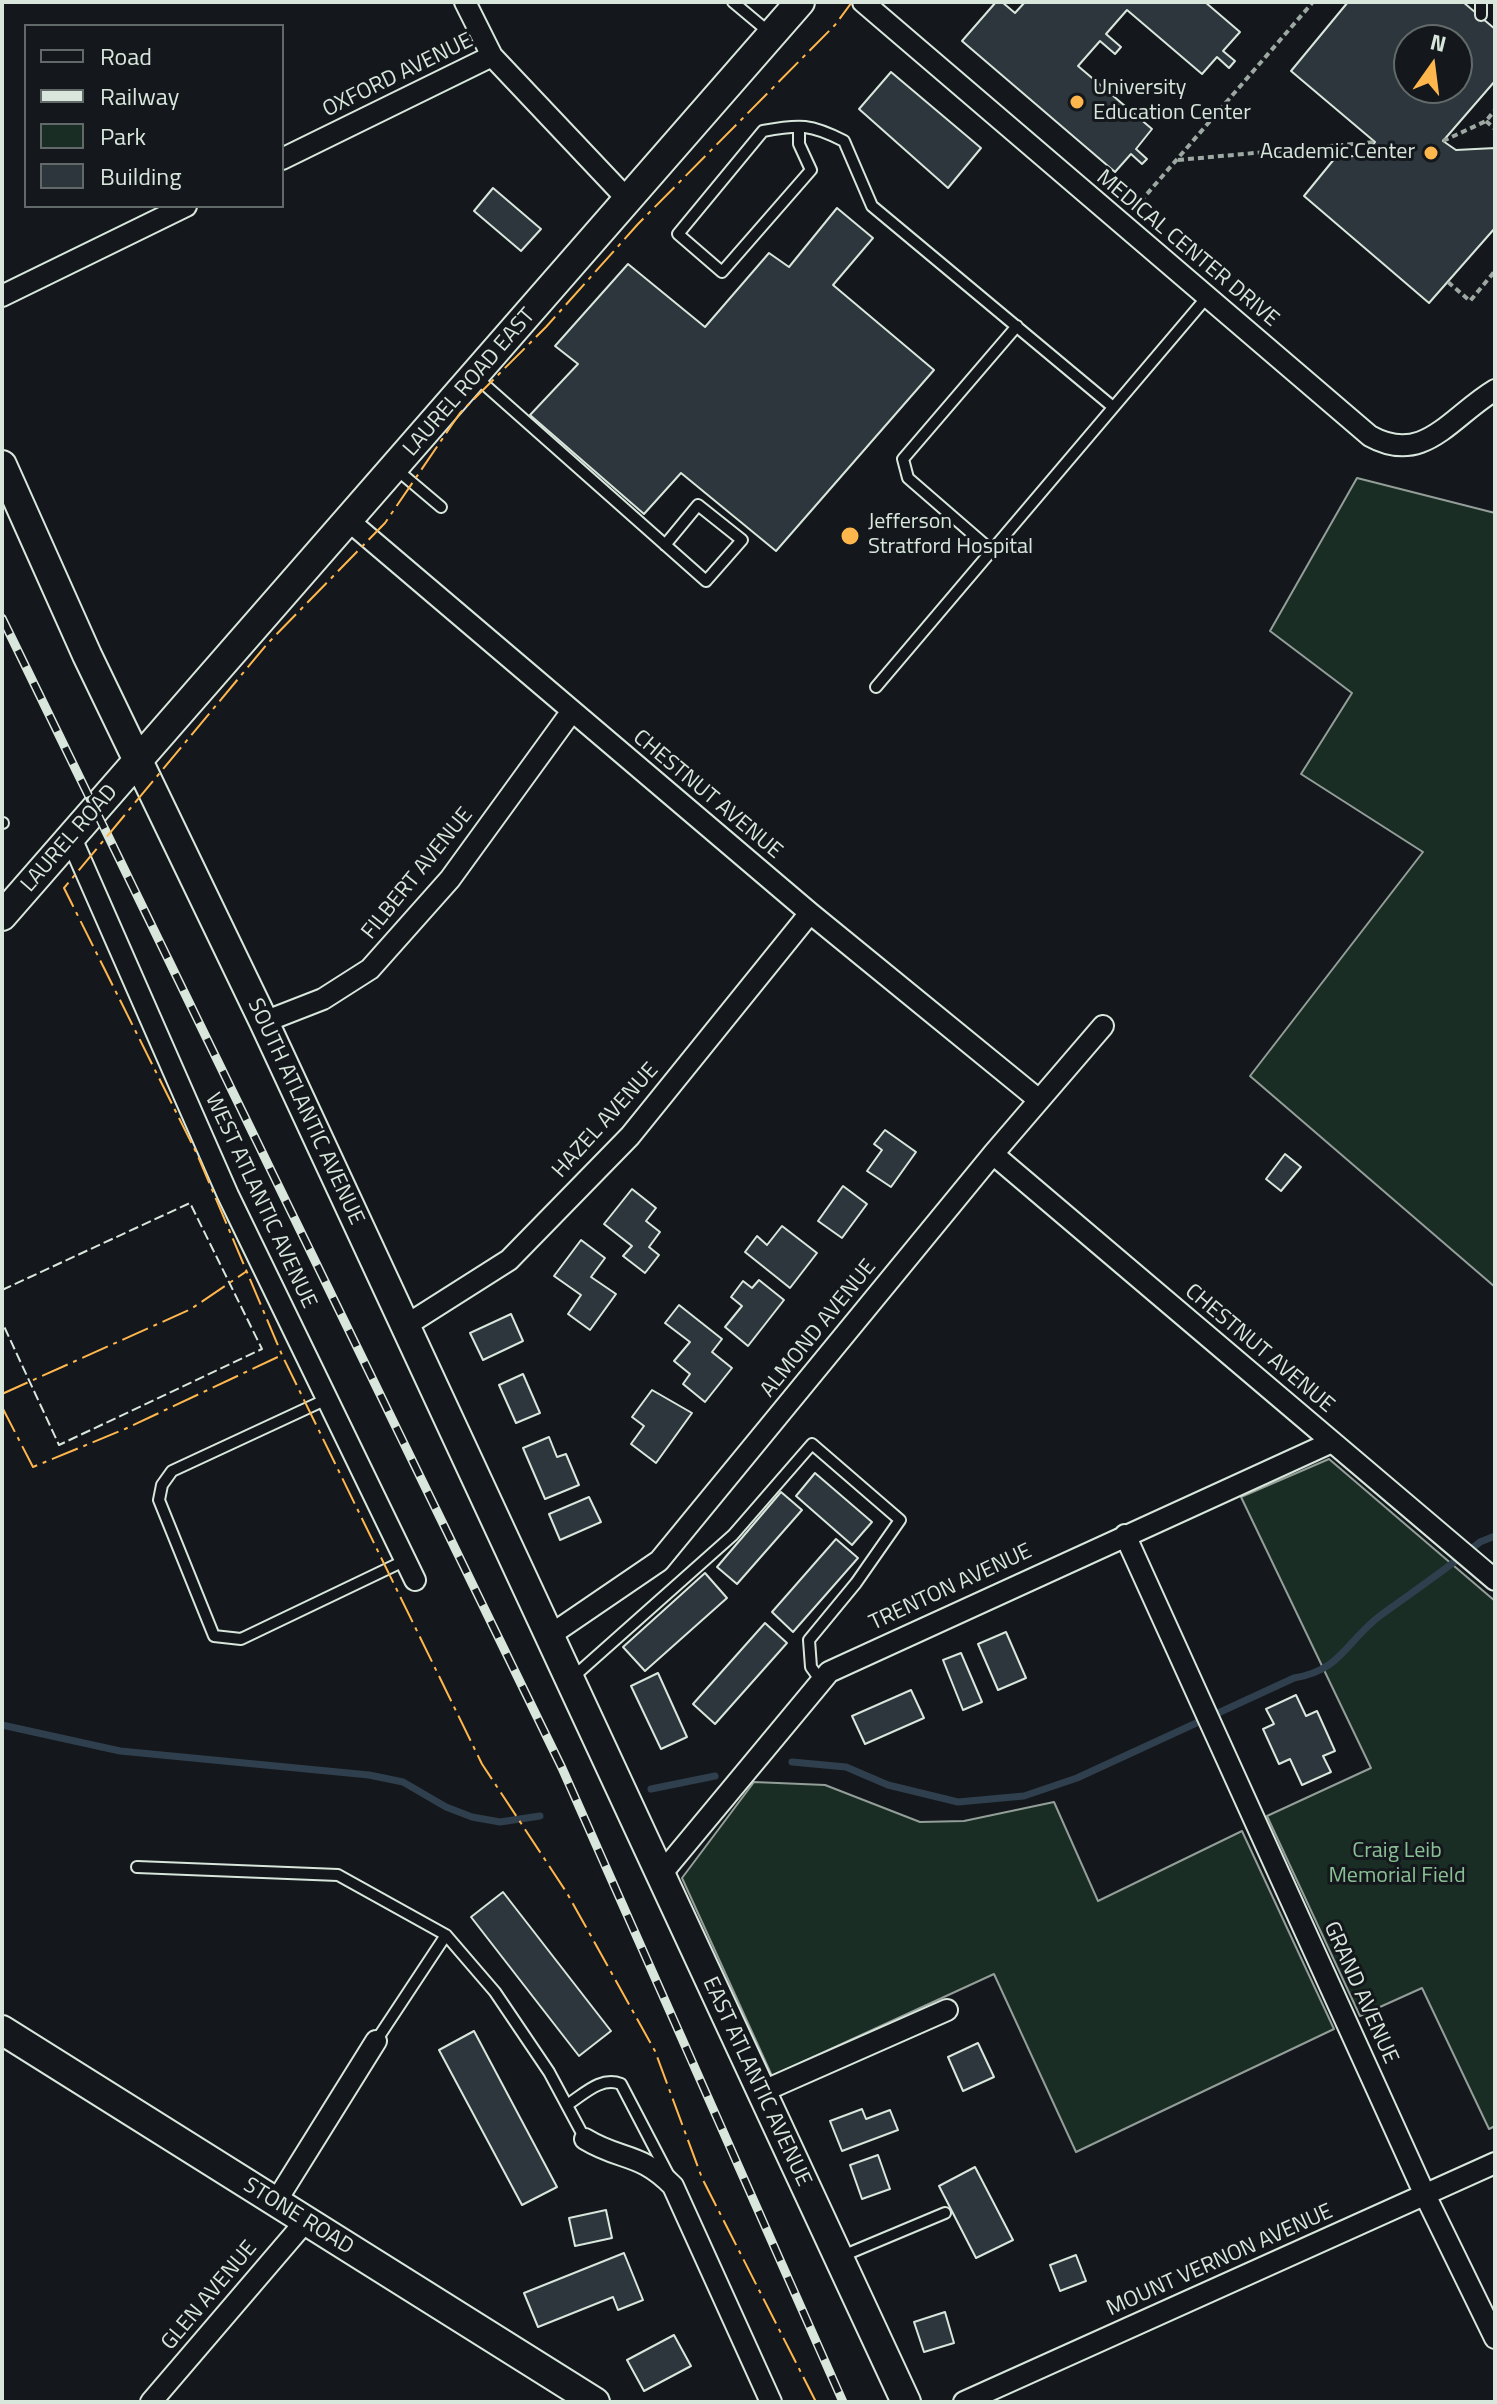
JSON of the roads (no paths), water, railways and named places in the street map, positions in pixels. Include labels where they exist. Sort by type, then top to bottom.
[{"type":"street","points":[[465,2],[492,56],[629,201]]},
{"type":"street","name":"LAUREL ROAD EAST","points":[[138,761],[800,2]]},
{"type":"street","name":"MEDICAL CENTER DRIVE","points":[[863,2],[1370,436],[1390,447],[1411,448],[1433,436],[1471,404],[1495,390]]},
{"type":"street","name":"OXFORD AVENUE","points":[[284,158],[492,56]]},
{"type":"street","points":[[2,296],[182,208]]},
{"type":"street","name":"SOUTH ATLANTIC AVENUE","points":[[2,465],[607,1760]]},
{"type":"street","name":"CHESTNUT AVENUE","points":[[349,521],[810,913],[1039,1100]]},
{"type":"street","name":"FILBERT AVENUE","points":[[264,1022],[323,999],[370,969],[450,879],[572,711]]},
{"type":"street","name":"LAUREL ROAD","points":[[5,906],[71,838],[138,761]]},
{"type":"street","name":"WEST ATLANTIC AVENUE","points":[[71,838],[228,1195],[415,1580]]},
{"type":"street","name":"HAZEL AVENUE","points":[[405,1326],[509,1260],[630,1136],[810,913]]},
{"type":"street","name":"ALMOND AVENUE","points":[[549,1636],[659,1561],[993,1154],[1103,1026]]},
{"type":"street","name":"CHESTNUT AVENUE","points":[[993,1154],[1495,1580]]},
{"type":"street","name":"TRENTON AVENUE","points":[[662,1873],[829,1672],[1332,1442]]},
{"type":"street","name":"GRAND AVENUE","points":[[1125,1535],[1425,2195],[1495,2338]]},
{"type":"street","name":"EAST ATLANTIC AVENUE","points":[[607,1760],[662,1873],[759,2093],[906,2402]]},
{"type":"street","points":[[759,2093],[947,2010]]},
{"type":"street","name":"STONE ROAD","points":[[2,2031],[595,2402]]},
{"type":"street","points":[[275,2203],[376,2041]]},
{"type":"street","points":[[585,2139],[604,2150],[653,2165],[673,2186],[771,2402]]},
{"type":"street","name":"MOUNT VERNON AVENUE","points":[[964,2402],[1495,2163]]},
{"type":"street","name":"GLEN AVENUE","points":[[151,2402],[305,2222]]},
{"type":"lane","points":[[733,2],[772,34]]},
{"type":"lane","points":[[1481,2],[1481,15]]},
{"type":"lane","points":[[799,127],[799,144],[811,170],[722,272],[678,234],[763,131],[799,127],[814,126],[844,141],[872,206],[1113,407]]},
{"type":"lane","points":[[876,687],[1207,297]]},
{"type":"lane","points":[[991,550],[908,478],[903,459],[1017,326]]},
{"type":"lane","points":[[475,377],[665,545],[706,581],[742,540],[698,505],[665,545]]},
{"type":"lane","points":[[395,468],[441,507]]},
{"type":"lane","points":[[327,1399],[172,1471],[162,1485],[159,1500],[214,1636],[241,1639],[406,1560]]},
{"type":"lane","points":[[570,1680],[733,1535],[812,1444],[900,1520],[856,1583],[809,1640],[811,1667],[821,1681]]},
{"type":"lane","points":[[137,1867],[338,1875],[446,1935],[495,1992],[567,2105],[585,2139]]},
{"type":"lane","points":[[376,2041],[446,1935]]},
{"type":"lane","points":[[567,2105],[599,2083],[610,2080],[621,2084],[654,2142],[673,2186]]},
{"type":"lane","points":[[838,2258],[945,2213]]},
{"type":"waterway","points":[[792,1762],[846,1767],[888,1785],[958,1802],[1024,1796],[1077,1778],[1294,1678],[1323,1669],[1381,1615],[1480,1542],[1495,1536]]},
{"type":"waterway","points":[[2,1725],[120,1751],[369,1775],[403,1782],[446,1807],[472,1817],[500,1822],[540,1816]]},
{"type":"waterway","points":[[651,1789],[715,1776]]},
{"type":"railway","points":[[2,618],[562,1768],[843,2402]]},
{"type":"place","name":"University Education Center","points":[[1077,102]]},
{"type":"place","name":"Academic Center","points":[[1431,153]]},
{"type":"place","name":"Jefferson Stratford Hospital","points":[[850,536]]},
{"type":"park label","name":"Craig Leib Memorial Field","points":[[1397,1864]]}]
